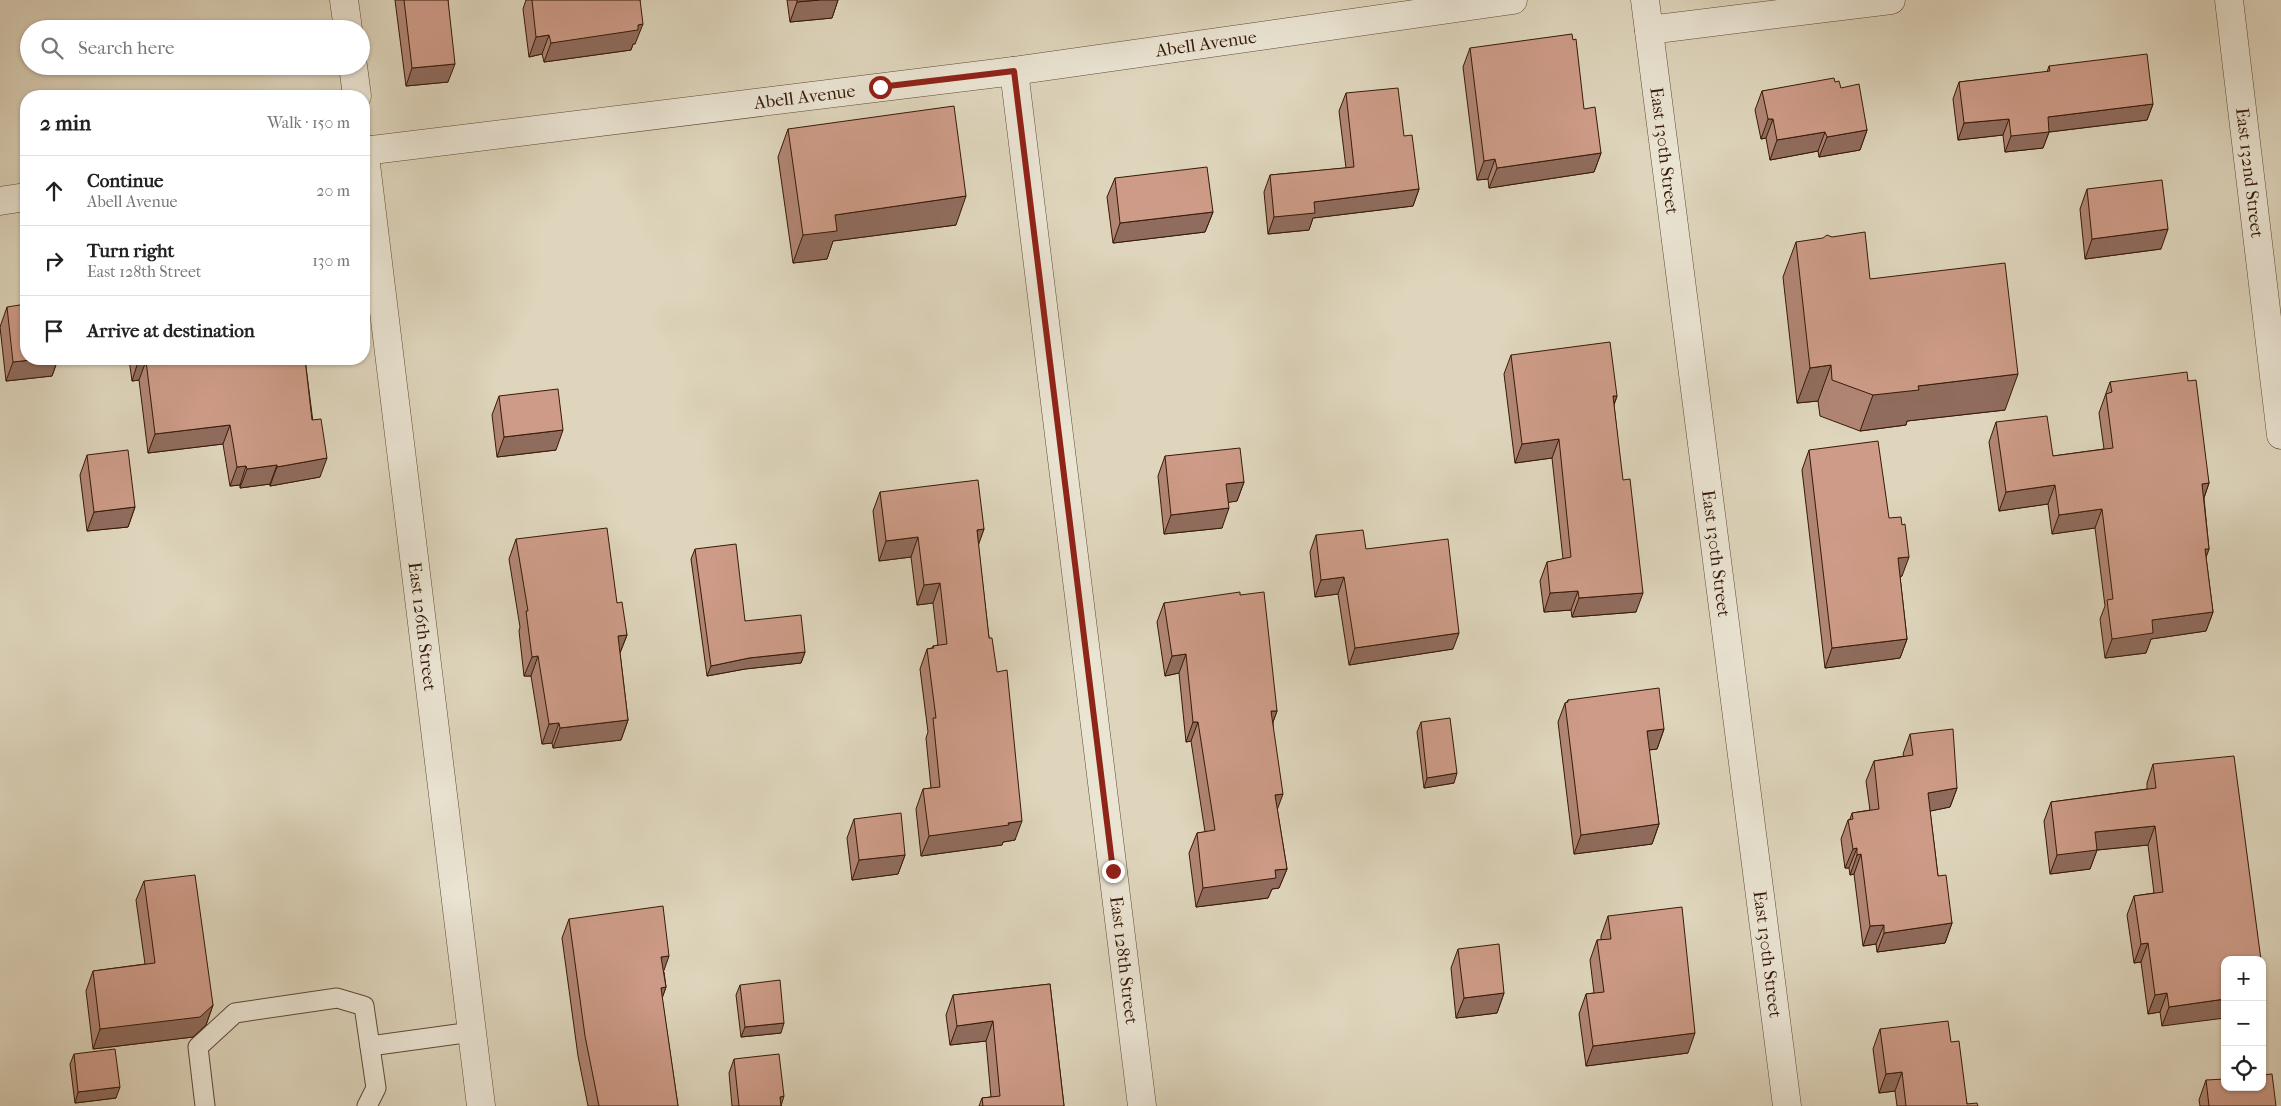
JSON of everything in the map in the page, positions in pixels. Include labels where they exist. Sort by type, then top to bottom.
[{"type":"street","points":[[344,0],[347,20]]},
{"type":"street","name":"Abell Avenue","points":[[370,149],[1014,71],[1513,0]]},
{"type":"street","name":"East 130th Street","points":[[1645,0],[1787,1106]]},
{"type":"street","points":[[1649,30],[1891,0]]},
{"type":"street","name":"East 132nd Street","points":[[2229,0],[2281,435]]},
{"type":"street","name":"East 128th Street","points":[[1014,71],[1142,1106]]},
{"type":"street","points":[[354,75],[356,90]]},
{"type":"street","points":[[0,201],[20,198]]},
{"type":"street","name":"East 126th Street","points":[[370,199],[481,1106]]},
{"type":"lane","points":[[205,1106],[198,1047],[235,1012],[337,998],[364,1006],[376,1088],[367,1106]]},
{"type":"lane","points":[[370,1046],[472,1032]]},
{"type":"building","points":[[404,0],[448,0],[455,64],[412,68]]},
{"type":"building","points":[[532,0],[640,0],[643,24],[638,25],[638,30],[551,43],[549,35],[536,37]]},
{"type":"building","points":[[797,0],[819,0],[797,2]]},
{"type":"building","points":[[1572,34],[1573,40],[1576,39],[1584,109],[1595,107],[1601,153],[1497,168],[1495,159],[1484,161],[1470,48]]},
{"type":"building","points":[[2147,54],[2153,104],[2048,117],[2049,132],[2011,136],[2009,119],[1964,123],[1959,82],[2050,71],[2049,66]]},
{"type":"building","points":[[1834,78],[1835,82],[1839,81],[1841,88],[1859,84],[1867,130],[1827,137],[1825,132],[1777,140],[1773,119],[1768,119],[1762,91]]},
{"type":"building","points":[[1398,88],[1404,136],[1412,135],[1419,189],[1314,202],[1315,213],[1274,217],[1270,175],[1354,167],[1346,93]]},
{"type":"building","points":[[954,106],[966,196],[835,215],[837,231],[803,235],[788,129]]},
{"type":"building","points":[[1207,167],[1213,212],[1120,223],[1115,178]]},
{"type":"building","points":[[2162,180],[2168,229],[2092,239],[2087,189]]},
{"type":"building","points":[[1865,232],[1870,279],[2005,263],[2018,374],[1918,386],[1919,390],[1873,395],[1832,380],[1831,365],[1810,368],[1796,242],[1823,238],[1827,235],[1832,237]]},
{"type":"building","points":[[20,305],[20,361],[13,362],[7,307]]},
{"type":"building","points":[[1610,342],[1617,396],[1613,396],[1623,480],[1630,479],[1643,593],[1579,598],[1578,591],[1550,593],[1547,562],[1571,557],[1559,439],[1522,444],[1511,355]]},
{"type":"building","points":[[146,365],[306,365],[312,420],[321,419],[327,458],[277,467],[277,465],[247,469],[246,466],[237,467],[230,425],[155,434]]},
{"type":"building","points":[[2187,372],[2188,381],[2196,380],[2209,483],[2202,484],[2209,549],[2205,549],[2213,612],[2152,620],[2153,633],[2112,639],[2107,600],[2113,599],[2102,509],[2059,515],[2055,485],[2006,492],[1996,422],[2047,416],[2053,456],[2113,448],[2106,394],[2112,392],[2110,382]]},
{"type":"building","points":[[558,389],[563,430],[504,437],[499,396]]},
{"type":"building","points":[[1878,441],[1889,518],[1901,517],[1902,525],[1905,524],[1909,557],[1898,558],[1907,639],[1832,648],[1809,450]]},
{"type":"building","points":[[1240,448],[1244,482],[1226,484],[1229,508],[1171,515],[1165,456]]},
{"type":"building","points":[[128,450],[135,507],[94,512],[87,455]]},
{"type":"building","points":[[978,480],[984,529],[977,530],[989,638],[992,638],[997,672],[1007,670],[1022,821],[1008,823],[1009,825],[929,836],[923,789],[940,787],[933,718],[936,718],[927,649],[947,644],[940,583],[924,585],[918,537],[886,541],[880,492]]},
{"type":"building","points":[[607,528],[617,603],[622,602],[627,635],[618,636],[628,720],[560,728],[559,723],[549,724],[538,656],[532,657],[526,611],[528,611],[516,539]]},
{"type":"building","points":[[1363,530],[1366,549],[1448,539],[1459,633],[1355,648],[1344,577],[1321,580],[1316,535]]},
{"type":"building","points":[[736,544],[745,621],[801,615],[805,652],[749,658],[711,666],[695,549]]},
{"type":"building","points":[[1240,592],[1240,595],[1264,592],[1277,711],[1271,711],[1283,794],[1275,795],[1287,869],[1275,870],[1276,878],[1203,888],[1197,833],[1215,830],[1198,722],[1193,722],[1186,654],[1172,656],[1164,603]]},
{"type":"building","points":[[1659,688],[1664,729],[1647,731],[1659,824],[1581,835],[1565,703],[1568,700]]},
{"type":"building","points":[[1450,718],[1457,773],[1427,778],[1421,722]]},
{"type":"building","points":[[1953,729],[1957,788],[1928,793],[1938,876],[1946,875],[1952,923],[1884,933],[1884,925],[1870,926],[1861,854],[1857,855],[1857,848],[1853,849],[1848,820],[1853,819],[1852,813],[1879,809],[1874,761],[1913,755],[1910,734]]},
{"type":"building","points":[[2234,756],[2260,956],[2221,956],[2221,1000],[2169,1007],[2167,993],[2155,995],[2148,943],[2141,944],[2134,896],[2163,892],[2155,826],[2095,832],[2097,850],[2057,855],[2051,802],[2156,788],[2153,764]]},
{"type":"building","points":[[901,813],[905,855],[859,860],[854,819]]},
{"type":"building","points":[[195,875],[213,1005],[200,1017],[100,1029],[93,971],[155,963],[144,881]]},
{"type":"building","points":[[663,906],[669,956],[661,957],[666,987],[661,988],[678,1106],[599,1106],[585,1036],[569,919]]},
{"type":"building","points":[[1682,907],[1695,1033],[1593,1046],[1586,994],[1604,992],[1597,940],[1611,939],[1608,916]]},
{"type":"building","points":[[1499,944],[1504,993],[1464,998],[1458,949]]},
{"type":"building","points":[[780,980],[784,1023],[745,1027],[740,985]]},
{"type":"building","points":[[1050,984],[1064,1106],[983,1106],[982,1098],[1000,1096],[993,1021],[957,1026],[953,995]]},
{"type":"building","points":[[1948,1021],[1951,1042],[1959,1041],[1967,1104],[1977,1103],[1978,1106],[1906,1106],[1902,1072],[1886,1074],[1880,1029]]},
{"type":"building","points":[[115,1049],[120,1087],[78,1092],[74,1054]]},
{"type":"building","points":[[779,1054],[784,1096],[780,1097],[781,1106],[739,1106],[734,1059]]},
{"type":"building","points":[[2272,1074],[2276,1106],[2209,1106],[2206,1080],[2221,1079],[2221,1091],[2266,1091],[2266,1075]]},
{"type":"route","points":[[880,87],[1014,71],[1113,871]]}]
